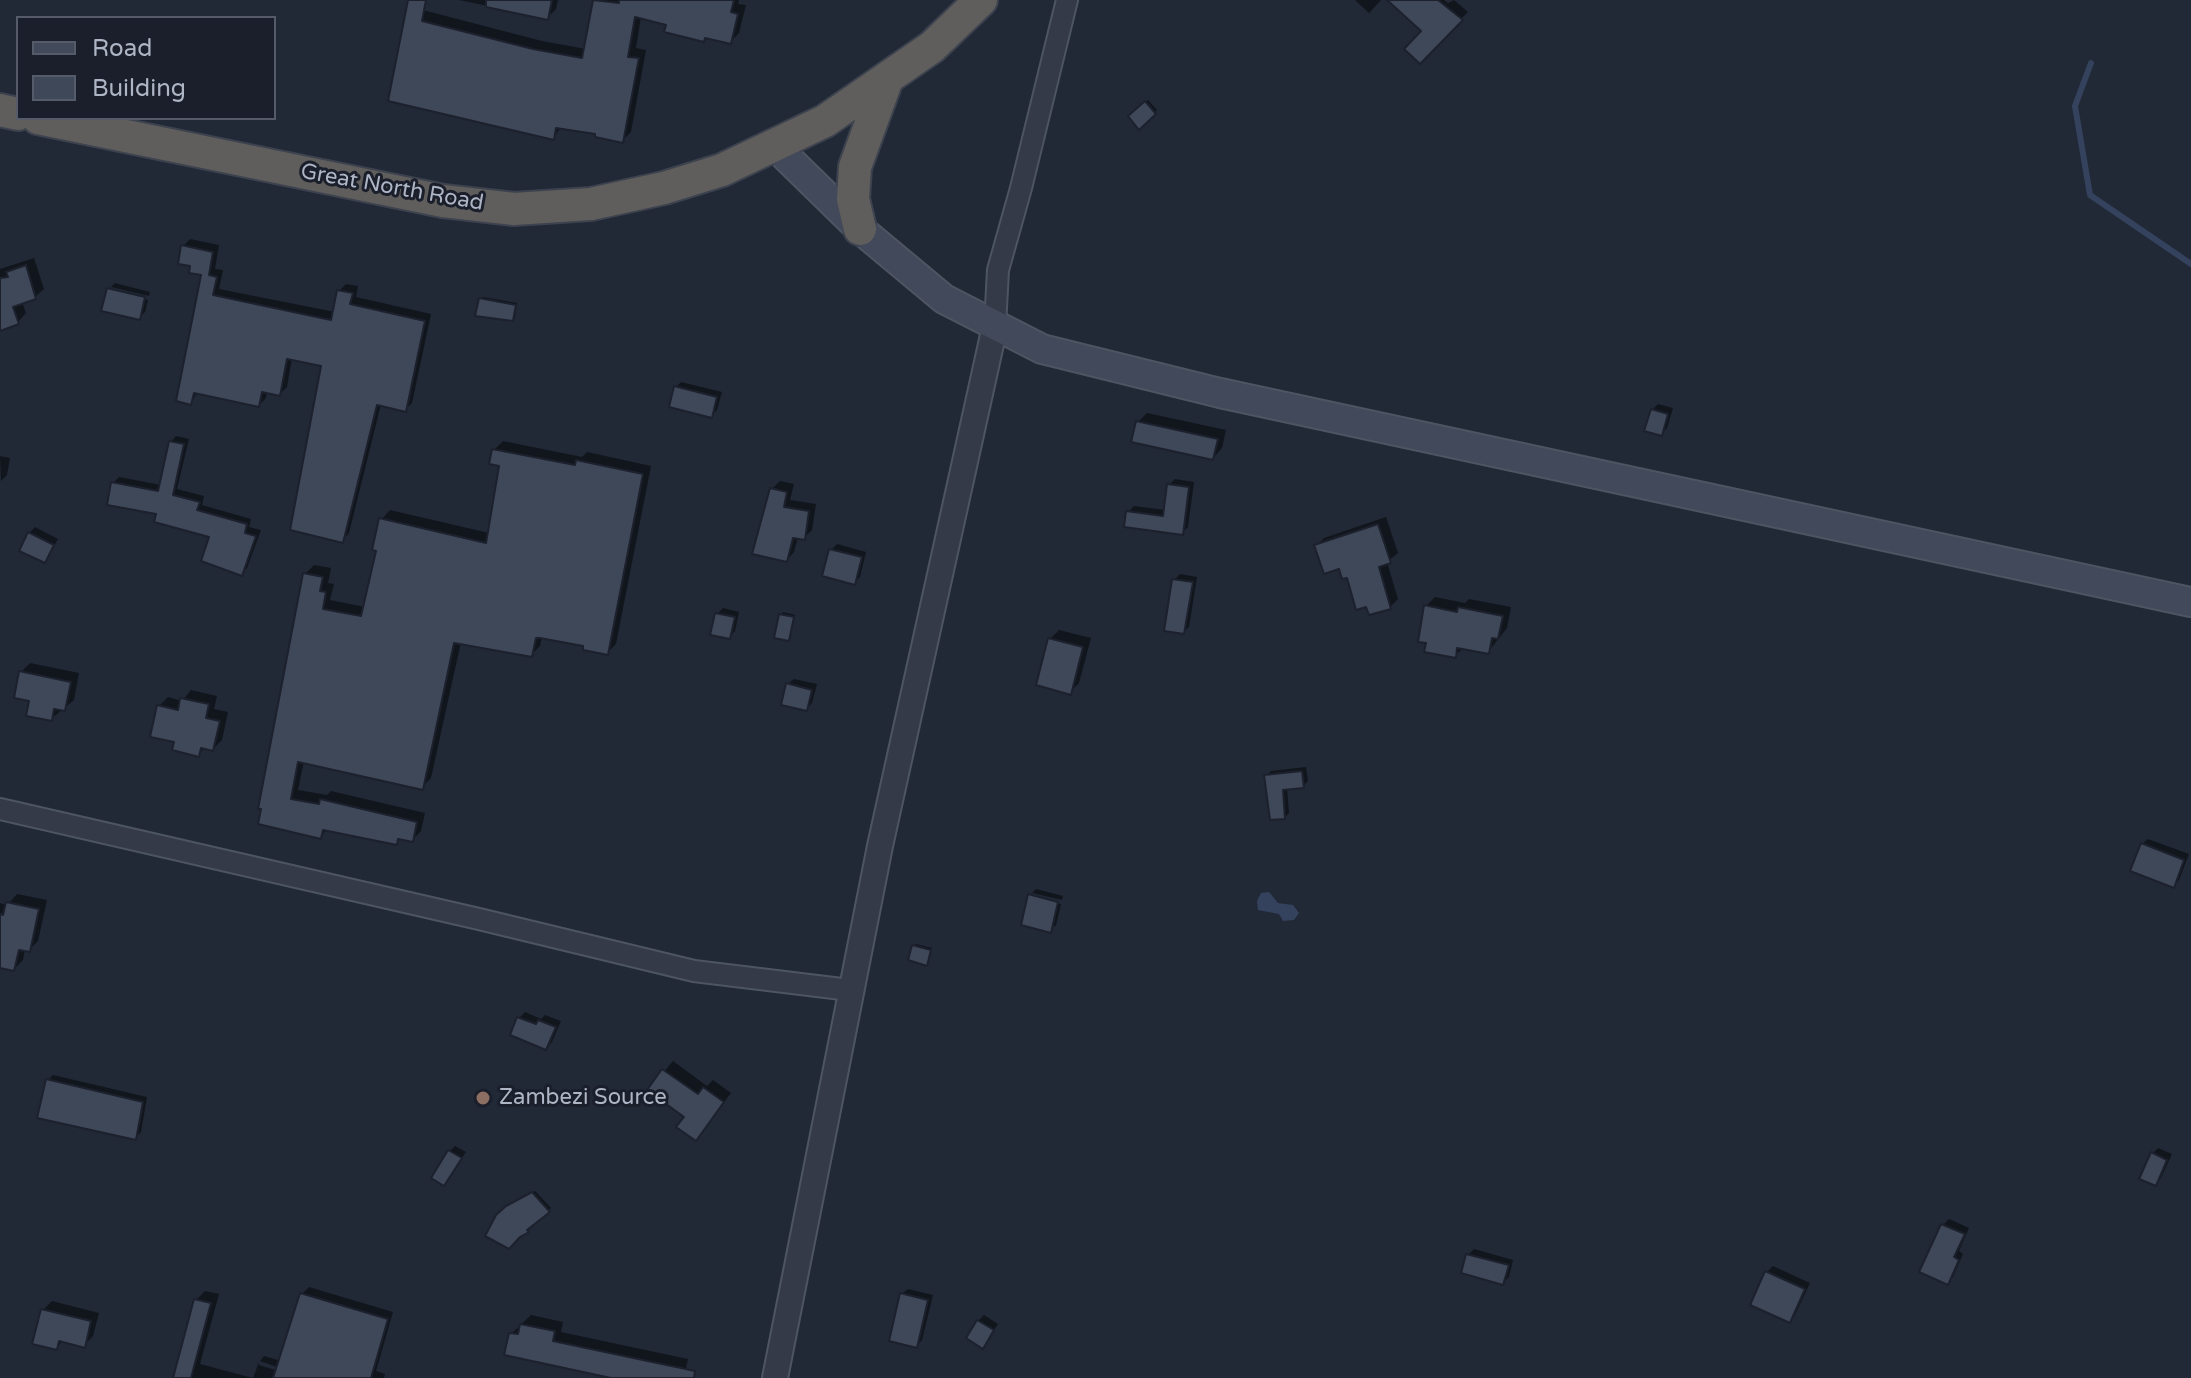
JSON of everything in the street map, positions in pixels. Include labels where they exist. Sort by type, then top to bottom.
[{"type":"highway","name":"Great North Road","points":[[48,120],[443,201],[514,209],[591,204],[664,188],[722,170],[825,121],[932,47],[981,0]]},
{"type":"highway","points":[[860,229],[852,182],[859,152],[887,79]]},
{"type":"main road","points":[[774,145],[860,229],[944,299],[1042,349],[1220,393],[2191,602]]},
{"type":"street","points":[[775,1378],[850,990],[929,616],[995,326],[998,270],[1067,0]]},
{"type":"street","points":[[0,809],[448,911],[694,971],[850,990]]},
{"type":"water","points":[[1269,892],[1278,903],[1293,905],[1299,913],[1294,920],[1283,921],[1279,914],[1258,910],[1257,901],[1261,893]]},
{"type":"building","points":[[408,0],[426,0],[422,21],[582,58],[593,0],[619,3],[619,0],[734,0],[731,12],[738,14],[731,44],[705,38],[704,42],[664,32],[666,25],[635,17],[628,57],[639,58],[623,143],[595,137],[595,134],[556,128],[554,140],[388,101]]},
{"type":"building","points":[[486,0],[552,0],[548,20],[486,7]]},
{"type":"building","points":[[1387,0],[1438,0],[1463,20],[1420,64],[1404,49],[1421,31]]},
{"type":"building","points":[[1145,101],[1156,114],[1139,130],[1128,116]]},
{"type":"building","points":[[181,245],[213,252],[209,275],[217,277],[213,295],[331,320],[337,290],[353,293],[350,304],[425,321],[406,412],[377,405],[343,543],[290,530],[321,366],[287,359],[280,396],[262,392],[259,407],[194,393],[191,405],[176,401],[201,275],[189,273],[190,266],[178,264]]},
{"type":"building","points":[[26,265],[36,299],[13,307],[19,324],[0,331],[0,278],[8,277],[6,272]]},
{"type":"building","points":[[107,288],[145,297],[140,320],[101,311]]},
{"type":"building","points":[[479,298],[516,305],[513,321],[475,316]]},
{"type":"building","points":[[674,386],[717,397],[712,418],[669,407]]},
{"type":"building","points":[[1651,409],[1668,414],[1662,436],[1644,431]]},
{"type":"building","points":[[1136,421],[1218,439],[1213,460],[1131,442]]},
{"type":"building","points":[[169,441],[184,444],[173,495],[200,502],[197,510],[247,524],[245,533],[256,536],[242,576],[201,561],[209,537],[154,522],[156,514],[107,505],[111,482],[158,491]]},
{"type":"building","points":[[492,449],[575,465],[576,460],[643,474],[608,655],[583,650],[583,646],[540,638],[536,638],[532,657],[454,643],[423,790],[298,762],[291,799],[319,804],[320,799],[417,822],[413,842],[398,839],[397,845],[323,830],[321,839],[258,824],[261,809],[258,809],[303,573],[323,577],[320,591],[326,592],[323,609],[361,616],[376,551],[372,550],[379,518],[486,543],[499,466],[489,464]]},
{"type":"building","points":[[1167,484],[1189,487],[1183,535],[1124,527],[1126,511],[1163,516]]},
{"type":"building","points":[[770,488],[787,492],[784,507],[809,511],[805,540],[793,538],[787,562],[752,554]]},
{"type":"building","points":[[1378,524],[1391,563],[1379,567],[1391,609],[1369,615],[1366,607],[1356,610],[1347,578],[1342,579],[1339,569],[1324,574],[1314,545]]},
{"type":"building","points":[[28,532],[54,545],[45,563],[19,551]]},
{"type":"building","points":[[829,549],[862,557],[855,585],[822,576]]},
{"type":"building","points":[[1172,579],[1193,582],[1184,634],[1164,631]]},
{"type":"building","points":[[1424,605],[1457,612],[1458,607],[1503,616],[1498,639],[1492,638],[1489,654],[1457,648],[1456,658],[1424,652],[1426,643],[1418,642]]},
{"type":"building","points":[[715,613],[735,617],[730,639],[710,635]]},
{"type":"building","points":[[779,614],[794,617],[789,641],[774,638]]},
{"type":"building","points":[[1048,638],[1083,647],[1071,695],[1036,685]]},
{"type":"building","points":[[19,671],[71,682],[65,711],[54,709],[52,721],[26,716],[29,701],[14,698]]},
{"type":"building","points":[[786,683],[812,690],[807,711],[781,705]]},
{"type":"building","points":[[180,698],[209,704],[206,718],[220,721],[213,751],[201,748],[199,757],[172,750],[174,742],[150,737],[157,705],[178,710]]},
{"type":"building","points":[[1302,771],[1304,788],[1283,790],[1285,819],[1270,820],[1264,775]]},
{"type":"building","points":[[2141,843],[2184,860],[2174,888],[2130,871]]},
{"type":"building","points":[[1028,894],[1058,902],[1051,933],[1021,925]]},
{"type":"building","points":[[6,902],[39,909],[30,952],[19,950],[14,971],[0,968],[0,914],[3,915]]},
{"type":"building","points":[[912,945],[931,950],[927,966],[908,960]]},
{"type":"building","points":[[517,1017],[556,1027],[546,1050],[510,1035]]},
{"type":"building","points":[[662,1069],[698,1094],[703,1087],[724,1102],[696,1141],[676,1127],[684,1117],[647,1090]]},
{"type":"building","points":[[46,1079],[143,1102],[136,1140],[37,1118]]},
{"type":"building","points":[[448,1150],[462,1158],[444,1186],[431,1178]]},
{"type":"building","points":[[2151,1152],[2167,1160],[2156,1186],[2139,1179]]},
{"type":"building","points":[[532,1192],[550,1212],[527,1230],[529,1232],[509,1249],[485,1236],[496,1215]]},
{"type":"building","points":[[1941,1224],[1965,1234],[1954,1257],[1959,1260],[1948,1285],[1919,1272]]},
{"type":"building","points":[[1466,1254],[1509,1265],[1503,1285],[1461,1273]]},
{"type":"building","points":[[1765,1271],[1805,1289],[1790,1323],[1750,1305]]},
{"type":"building","points":[[300,1293],[388,1319],[371,1378],[273,1378]]},
{"type":"building","points":[[900,1293],[928,1300],[917,1348],[889,1341]]},
{"type":"building","points":[[194,1299],[211,1303],[191,1378],[173,1378]]},
{"type":"building","points":[[41,1309],[91,1321],[85,1348],[59,1341],[57,1350],[32,1344]]},
{"type":"building","points":[[977,1320],[994,1330],[983,1349],[966,1338]]},
{"type":"building","points":[[520,1324],[555,1331],[553,1341],[695,1371],[694,1378],[611,1378],[504,1355],[509,1333],[518,1334]]},
{"type":"waterway","points":[[2091,63],[2075,106],[2090,195],[2191,264]]},
{"type":"place","name":"Zambezi Source","points":[[483,1098]]}]
